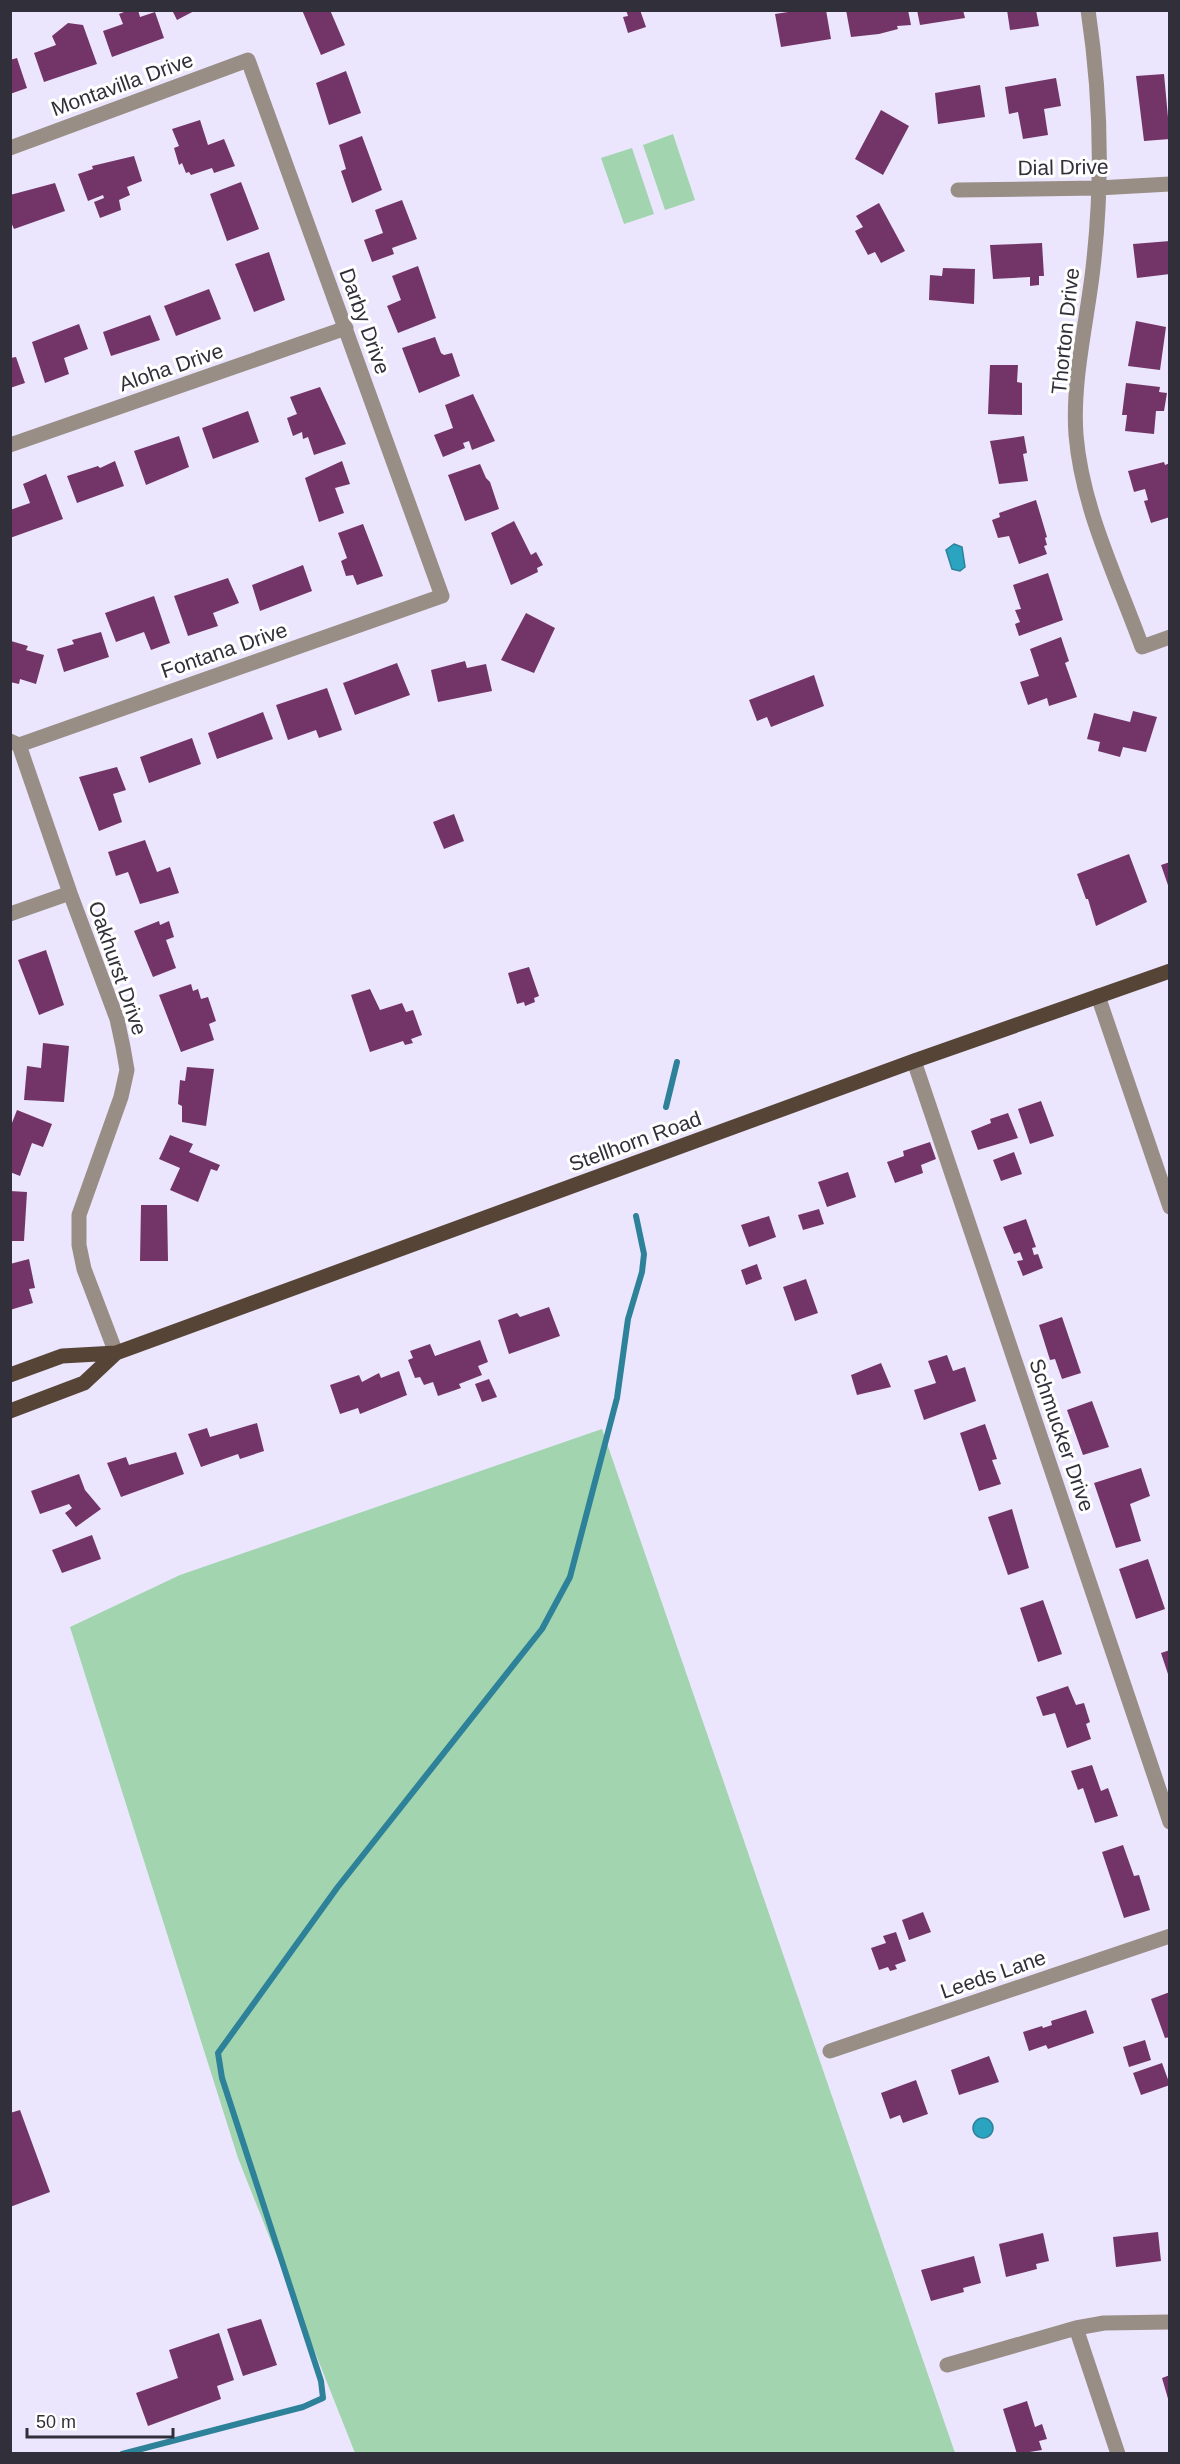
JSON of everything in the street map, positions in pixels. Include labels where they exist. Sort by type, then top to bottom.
[{"type":"main road","name":"Stellhorn Road","points":[[10,1375],[62,1356],[116,1353],[914,1061],[1170,971]]},
{"type":"main road","name":"Stellhorn Road","points":[[10,1412],[84,1383],[116,1353]]},
{"type":"street","name":"Thorton Drive","points":[[1088,10],[1094,48],[1100,125],[1093,266],[1079,370],[1076,433],[1082,480],[1142,646],[1170,637]]},
{"type":"street","name":"Montavilla Drive","points":[[10,148],[248,60]]},
{"type":"street","name":"Darby Drive","points":[[248,60],[442,596]]},
{"type":"street","name":"Dial Drive","points":[[958,190],[1098,188],[1170,184]]},
{"type":"street","name":"Aloha Drive","points":[[10,446],[346,328]]},
{"type":"street","name":"Fontana Drive","points":[[15,743],[442,596]]},
{"type":"street","name":"Oakhurst Drive","points":[[15,743],[117,1019],[127,1070],[121,1097],[79,1215],[79,1245],[84,1269],[116,1353]]},
{"type":"street","points":[[10,914],[69,893]]},
{"type":"street","points":[[1098,996],[1170,1207]]},
{"type":"street","name":"Schmucker Drive","points":[[914,1061],[1170,1822]]},
{"type":"street","name":"Leeds Lane","points":[[830,2051],[1170,1936]]},
{"type":"street","points":[[947,2365],[1076,2328],[1104,2323],[1170,2322]]},
{"type":"street","points":[[1076,2328],[1118,2454]]},
{"type":"green space","points":[[673,134],[695,200],[665,210],[643,145]]},
{"type":"green space","points":[[632,148],[654,214],[624,224],[601,158]]},
{"type":"green space","points":[[602,1429],[955,2453],[355,2453],[238,2158],[70,1627],[180,1575]]},
{"type":"water","points":[[954,544],[962,547],[965,567],[960,571],[952,569],[946,550]]},
{"type":"water","points":[[979,2118],[987,2118],[993,2124],[993,2132],[987,2138],[979,2138],[973,2132],[973,2124]]},
{"type":"building","points":[[129,10],[138,10],[140,17],[155,12],[164,38],[112,57],[103,31],[123,24],[119,14]]},
{"type":"building","points":[[172,10],[196,10],[177,20]]},
{"type":"building","points":[[302,10],[330,10],[345,45],[321,55]]},
{"type":"building","points":[[626,10],[640,10],[646,27],[628,33],[623,17],[628,16]]},
{"type":"building","points":[[801,10],[826,10],[831,39],[781,47],[775,14]]},
{"type":"building","points":[[846,10],[908,10],[911,25],[897,26],[898,29],[879,34],[851,37]]},
{"type":"building","points":[[917,10],[963,10],[965,18],[920,25]]},
{"type":"building","points":[[1007,10],[1036,10],[1039,26],[1010,30]]},
{"type":"building","points":[[68,23],[83,25],[97,64],[44,82],[34,53],[56,45],[52,36]]},
{"type":"building","points":[[17,58],[27,88],[10,94],[10,60]]},
{"type":"building","points":[[346,71],[361,113],[329,125],[316,83]]},
{"type":"building","points":[[1164,74],[1170,139],[1144,141],[1136,76]]},
{"type":"building","points":[[1056,78],[1061,106],[1044,109],[1048,135],[1023,139],[1018,112],[1009,114],[1005,87]]},
{"type":"building","points":[[980,85],[985,117],[938,124],[935,93]]},
{"type":"building","points":[[881,110],[909,126],[883,175],[855,159]]},
{"type":"building","points":[[200,120],[208,145],[224,139],[235,166],[214,173],[212,168],[191,175],[189,172],[186,173],[182,163],[179,165],[174,148],[179,146],[172,129]]},
{"type":"building","points":[[362,136],[382,190],[352,203],[341,171],[346,169],[339,145]]},
{"type":"building","points":[[134,156],[142,181],[127,187],[130,195],[119,200],[121,210],[100,218],[94,202],[104,198],[103,195],[88,201],[78,174],[93,169],[92,166]]},
{"type":"building","points":[[241,182],[259,229],[227,241],[210,194]]},
{"type":"building","points":[[55,183],[65,211],[14,229],[10,220],[10,195]]},
{"type":"building","points":[[402,200],[417,239],[392,248],[394,254],[372,262],[364,240],[383,233],[375,210]]},
{"type":"building","points":[[879,203],[905,251],[881,263],[875,252],[868,255],[855,231],[863,227],[856,216]]},
{"type":"building","points":[[1170,241],[1170,274],[1137,278],[1133,244]]},
{"type":"building","points":[[1042,243],[1044,276],[1039,276],[1039,285],[1030,286],[1030,277],[993,279],[990,245]]},
{"type":"building","points":[[269,252],[285,300],[254,312],[235,264]]},
{"type":"building","points":[[418,266],[436,318],[398,333],[387,306],[401,300],[392,276]]},
{"type":"building","points":[[943,268],[975,269],[974,304],[929,300],[930,275],[942,276]]},
{"type":"building","points":[[209,289],[221,319],[176,336],[164,306]]},
{"type":"building","points":[[150,315],[160,340],[111,356],[103,332]]},
{"type":"building","points":[[1136,321],[1166,327],[1160,370],[1128,366]]},
{"type":"building","points":[[79,324],[88,349],[64,358],[69,374],[45,383],[32,342]]},
{"type":"building","points":[[435,337],[441,353],[444,355],[452,353],[460,376],[419,393],[402,348]]},
{"type":"building","points":[[16,357],[25,383],[10,388],[10,358]]},
{"type":"building","points":[[990,365],[1018,365],[1017,382],[1022,383],[1022,415],[988,414]]},
{"type":"building","points":[[1126,383],[1160,387],[1159,392],[1167,393],[1164,411],[1156,411],[1154,434],[1125,431],[1127,415],[1122,415]]},
{"type":"building","points":[[320,387],[346,444],[314,455],[308,437],[303,439],[302,432],[293,436],[287,418],[297,414],[290,397]]},
{"type":"building","points":[[473,394],[495,441],[472,450],[469,441],[463,443],[465,448],[443,457],[434,435],[453,428],[445,405]]},
{"type":"building","points":[[248,411],[259,442],[213,459],[202,428]]},
{"type":"building","points":[[179,436],[189,467],[146,485],[134,451]]},
{"type":"building","points":[[1024,436],[1027,453],[1023,454],[1028,481],[999,484],[990,441]]},
{"type":"building","points":[[115,461],[124,486],[77,503],[67,476],[98,466],[100,468]]},
{"type":"building","points":[[342,461],[350,484],[335,488],[344,513],[319,522],[305,478]]},
{"type":"building","points":[[1164,462],[1165,465],[1170,463],[1170,517],[1151,523],[1144,501],[1148,500],[1145,489],[1134,492],[1128,471]]},
{"type":"building","points":[[480,464],[490,482],[499,509],[465,521],[448,475]]},
{"type":"building","points":[[46,474],[63,519],[10,538],[10,510],[30,503],[23,484]]},
{"type":"building","points":[[1036,500],[1047,537],[1045,538],[1047,545],[1044,546],[1047,554],[1019,564],[1009,536],[998,538],[992,520],[1000,517],[999,513]]},
{"type":"building","points":[[514,521],[531,555],[536,552],[543,565],[537,568],[538,572],[511,585],[491,533]]},
{"type":"building","points":[[363,524],[383,576],[357,585],[353,575],[346,576],[341,561],[347,558],[338,533]]},
{"type":"building","points":[[303,565],[312,591],[260,611],[252,585]]},
{"type":"building","points":[[1048,573],[1063,620],[1019,636],[1015,624],[1020,622],[1015,610],[1021,609],[1013,585]]},
{"type":"building","points":[[228,578],[239,603],[213,613],[218,626],[188,636],[174,596]]},
{"type":"building","points":[[154,596],[170,643],[151,650],[144,632],[116,642],[105,613]]},
{"type":"building","points":[[526,613],[555,628],[534,673],[501,660]]},
{"type":"building","points":[[101,632],[109,657],[64,672],[57,649],[74,644],[72,640]]},
{"type":"building","points":[[1061,637],[1069,661],[1065,663],[1077,697],[1049,706],[1047,698],[1028,705],[1020,682],[1039,676],[1030,649]]},
{"type":"building","points":[[11,641],[28,646],[26,650],[44,655],[36,684],[20,679],[19,684],[10,682]]},
{"type":"building","points":[[465,661],[467,668],[486,664],[492,691],[438,702],[431,670]]},
{"type":"building","points":[[397,663],[410,695],[355,715],[343,683]]},
{"type":"building","points":[[814,675],[824,706],[771,727],[767,717],[757,721],[749,700]]},
{"type":"building","points":[[327,688],[342,730],[319,738],[316,730],[288,740],[276,705]]},
{"type":"building","points":[[1133,711],[1157,717],[1146,752],[1123,747],[1120,757],[1098,751],[1100,742],[1087,739],[1094,713],[1130,722]]},
{"type":"building","points":[[263,712],[273,739],[217,759],[208,733]]},
{"type":"building","points":[[192,738],[201,764],[149,783],[140,757]]},
{"type":"building","points":[[117,767],[126,790],[113,794],[122,822],[99,831],[79,777]]},
{"type":"building","points":[[454,814],[464,841],[444,849],[433,822]]},
{"type":"building","points":[[145,840],[157,872],[170,867],[179,893],[140,904],[128,872],[116,876],[108,852]]},
{"type":"building","points":[[1129,854],[1147,902],[1096,926],[1077,874]]},
{"type":"building","points":[[1170,862],[1170,888],[1169,888],[1161,865]]},
{"type":"building","points":[[159,921],[160,925],[169,921],[174,937],[166,940],[176,968],[153,977],[134,931]]},
{"type":"building","points":[[46,950],[64,1005],[39,1015],[18,960]]},
{"type":"building","points":[[529,967],[539,996],[534,998],[535,1002],[525,1006],[524,1002],[517,1004],[508,973]]},
{"type":"building","points":[[191,984],[193,991],[198,989],[201,999],[208,997],[216,1021],[209,1024],[214,1040],[181,1052],[159,995]]},
{"type":"building","points":[[370,989],[380,1010],[402,1003],[406,1012],[413,1010],[422,1035],[411,1039],[413,1043],[405,1045],[403,1041],[370,1052],[351,995]]},
{"type":"building","points":[[43,1043],[69,1046],[64,1102],[24,1100],[27,1066],[41,1068]]},
{"type":"building","points":[[187,1067],[214,1069],[206,1126],[182,1122],[182,1106],[178,1104],[180,1080],[185,1081]]},
{"type":"building","points":[[1041,1101],[1054,1136],[1030,1144],[1018,1109]]},
{"type":"building","points":[[17,1110],[52,1124],[43,1147],[32,1143],[20,1176],[10,1172],[10,1128]]},
{"type":"building","points":[[1008,1113],[1018,1138],[978,1150],[971,1131],[991,1123],[990,1119]]},
{"type":"building","points":[[170,1135],[193,1144],[189,1152],[220,1165],[217,1171],[211,1169],[198,1202],[170,1190],[180,1168],[159,1159]]},
{"type":"building","points":[[930,1142],[936,1159],[921,1165],[923,1173],[895,1183],[887,1162],[904,1156],[903,1151]]},
{"type":"building","points":[[1014,1152],[1022,1174],[1001,1181],[993,1160]]},
{"type":"building","points":[[848,1172],[856,1197],[827,1207],[818,1182]]},
{"type":"building","points":[[10,1191],[27,1192],[24,1241],[10,1241]]},
{"type":"building","points":[[141,1205],[167,1205],[168,1261],[140,1261]]},
{"type":"building","points":[[819,1209],[824,1224],[803,1230],[798,1215]]},
{"type":"building","points":[[769,1216],[776,1237],[749,1247],[741,1225]]},
{"type":"building","points":[[1026,1219],[1036,1247],[1032,1248],[1034,1255],[1038,1254],[1043,1268],[1023,1276],[1017,1261],[1023,1260],[1020,1252],[1014,1254],[1003,1227]]},
{"type":"building","points":[[29,1259],[35,1288],[29,1289],[33,1303],[10,1310],[10,1264]]},
{"type":"building","points":[[757,1264],[762,1279],[746,1285],[741,1270]]},
{"type":"building","points":[[806,1279],[818,1313],[795,1321],[783,1287]]},
{"type":"building","points":[[549,1307],[560,1336],[509,1354],[498,1320],[517,1313],[520,1317]]},
{"type":"building","points":[[1062,1317],[1081,1373],[1062,1379],[1055,1359],[1050,1360],[1039,1325]]},
{"type":"building","points":[[480,1340],[488,1362],[478,1366],[482,1375],[459,1384],[461,1388],[438,1396],[433,1382],[424,1385],[420,1377],[415,1378],[408,1360],[413,1358],[410,1351],[430,1344],[435,1356]]},
{"type":"building","points":[[947,1355],[953,1371],[965,1367],[976,1401],[924,1420],[914,1390],[936,1383],[928,1361]]},
{"type":"building","points":[[881,1363],[891,1387],[857,1395],[851,1375]]},
{"type":"building","points":[[399,1371],[407,1395],[360,1414],[358,1408],[340,1414],[330,1385],[359,1375],[362,1382],[379,1373],[381,1378]]},
{"type":"building","points":[[489,1379],[497,1397],[482,1402],[475,1384]]},
{"type":"building","points":[[1092,1401],[1109,1447],[1083,1455],[1067,1410]]},
{"type":"building","points":[[257,1423],[264,1451],[240,1459],[238,1454],[201,1467],[188,1434],[207,1428],[210,1437]]},
{"type":"building","points":[[985,1424],[997,1459],[992,1460],[1001,1484],[979,1491],[960,1433]]},
{"type":"building","points":[[176,1452],[184,1474],[121,1497],[107,1463],[126,1457],[129,1465]]},
{"type":"building","points":[[1141,1468],[1150,1496],[1130,1504],[1141,1541],[1116,1548],[1094,1483]]},
{"type":"building","points":[[79,1474],[85,1490],[101,1509],[76,1527],[65,1513],[72,1508],[69,1504],[40,1514],[31,1491]]},
{"type":"building","points":[[1012,1509],[1029,1568],[1008,1575],[988,1517]]},
{"type":"building","points":[[92,1535],[101,1559],[62,1573],[52,1550]]},
{"type":"building","points":[[1148,1559],[1165,1609],[1136,1619],[1119,1569]]},
{"type":"building","points":[[1043,1600],[1062,1654],[1038,1662],[1020,1608]]},
{"type":"building","points":[[1170,1650],[1170,1677],[1169,1677],[1161,1653]]},
{"type":"building","points":[[1068,1686],[1076,1705],[1084,1703],[1090,1722],[1086,1724],[1091,1739],[1067,1748],[1055,1713],[1043,1716],[1036,1697]]},
{"type":"building","points":[[1092,1765],[1101,1791],[1108,1788],[1118,1816],[1095,1823],[1083,1788],[1078,1790],[1071,1771]]},
{"type":"building","points":[[1123,1845],[1134,1876],[1139,1875],[1150,1910],[1124,1918],[1102,1852]]},
{"type":"building","points":[[923,1912],[931,1932],[909,1940],[902,1920]]},
{"type":"building","points":[[896,1932],[906,1961],[895,1965],[897,1969],[890,1971],[888,1967],[879,1970],[871,1948],[886,1943],[883,1936]]},
{"type":"building","points":[[1170,1992],[1170,2037],[1165,2038],[1151,1999]]},
{"type":"building","points":[[1086,2010],[1094,2033],[1048,2049],[1046,2045],[1029,2051],[1023,2032],[1052,2025],[1051,2021]]},
{"type":"building","points":[[1145,2040],[1151,2060],[1129,2067],[1123,2047]]},
{"type":"building","points":[[989,2056],[999,2082],[959,2095],[951,2070]]},
{"type":"building","points":[[1162,2063],[1170,2085],[1141,2095],[1133,2073]]},
{"type":"building","points":[[916,2080],[928,2114],[903,2123],[900,2115],[890,2119],[881,2093]]},
{"type":"building","points":[[20,2110],[50,2192],[10,2207],[10,2113]]},
{"type":"building","points":[[1158,2232],[1161,2261],[1116,2267],[1113,2237]]},
{"type":"building","points":[[1043,2233],[1049,2261],[1036,2264],[1037,2269],[1006,2277],[999,2244]]},
{"type":"building","points":[[974,2256],[981,2283],[963,2288],[964,2292],[931,2301],[921,2270]]},
{"type":"building","points":[[261,2319],[277,2365],[243,2376],[227,2329]]},
{"type":"building","points":[[219,2333],[234,2380],[217,2386],[221,2399],[148,2426],[136,2393],[178,2378],[169,2350]]},
{"type":"building","points":[[1170,2375],[1170,2402],[1169,2402],[1162,2378]]},
{"type":"building","points":[[1027,2401],[1035,2427],[1042,2424],[1047,2439],[1039,2441],[1042,2450],[1017,2454],[1003,2409]]},
{"type":"waterway","points":[[666,1107],[677,1062]]},
{"type":"waterway","points":[[122,2454],[303,2407],[323,2398],[321,2381],[222,2078],[218,2053],[337,1888],[542,1629],[570,1577],[617,1398],[628,1319],[642,1272],[644,1254],[636,1216]]}]
